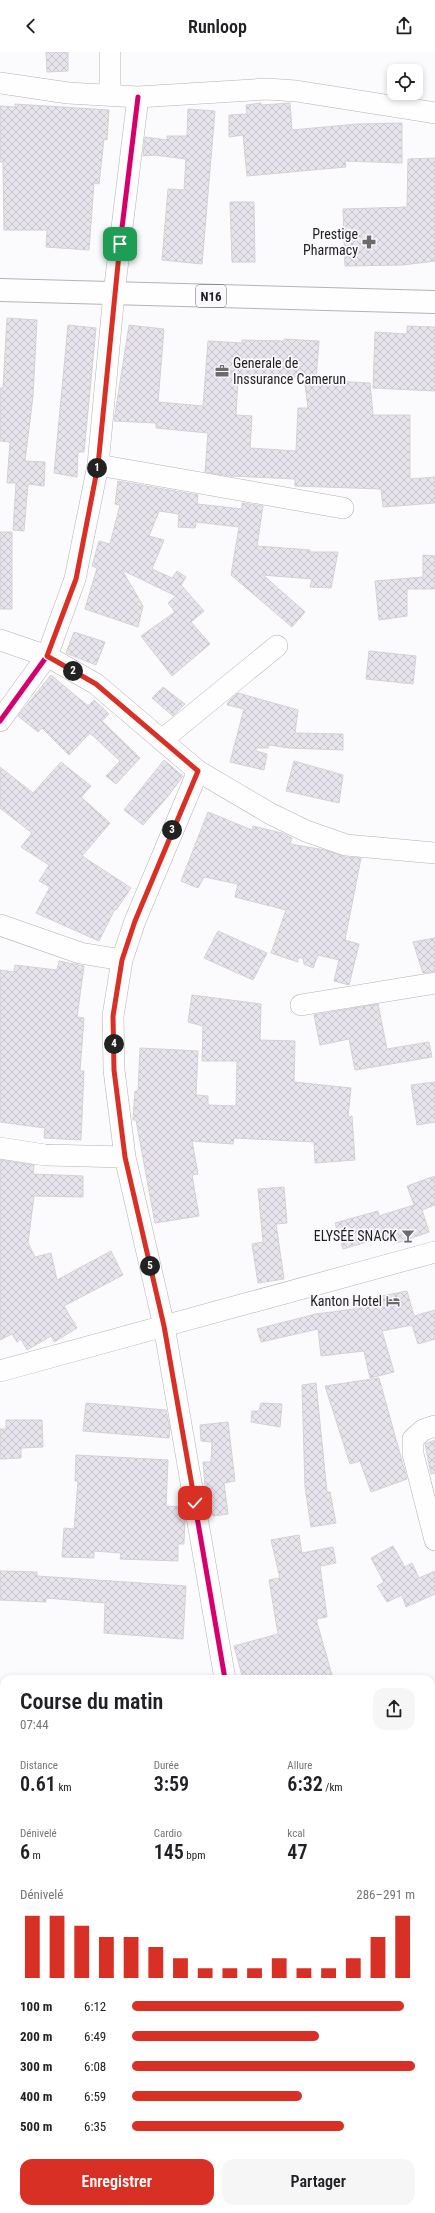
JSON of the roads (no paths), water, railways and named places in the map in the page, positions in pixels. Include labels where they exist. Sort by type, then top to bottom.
[{"type":"highway","name":"N16","points":[[0,290],[431,300]]},
{"type":"street","points":[[110,52],[110,96]]},
{"type":"street","points":[[0,83],[68,93],[138,97],[267,89],[296,91],[435,113]]},
{"type":"street","points":[[0,721],[47,656],[76,579],[98,465],[114,293],[138,97]]},
{"type":"street","points":[[98,465],[343,508]]},
{"type":"street","points":[[0,640],[47,656],[96,684],[198,771],[271,814],[313,833],[346,845],[435,853]]},
{"type":"street","points":[[162,740],[277,646]]},
{"type":"street","points":[[198,771],[135,921],[122,960],[113,1016],[114,1070],[125,1157],[164,1326],[224,1675]]},
{"type":"street","points":[[0,925],[80,953],[122,960]]},
{"type":"street","points":[[301,1005],[435,984]]},
{"type":"street","points":[[0,1148],[46,1155],[125,1157]]},
{"type":"street","points":[[0,1371],[435,1252]]},
{"type":"street","points":[[435,1426],[423,1430],[413,1439],[413,1454],[435,1540]]},
{"type":"place","name":"Prestige Pharmacy","points":[[369,242]]},
{"type":"place","name":"Generale de Inssurance Camerun","points":[[222,371]]},
{"type":"place","name":"ELYSÉE SNACK","points":[[408,1236]]},
{"type":"place","name":"Kanton Hotel","points":[[393,1301]]}]
